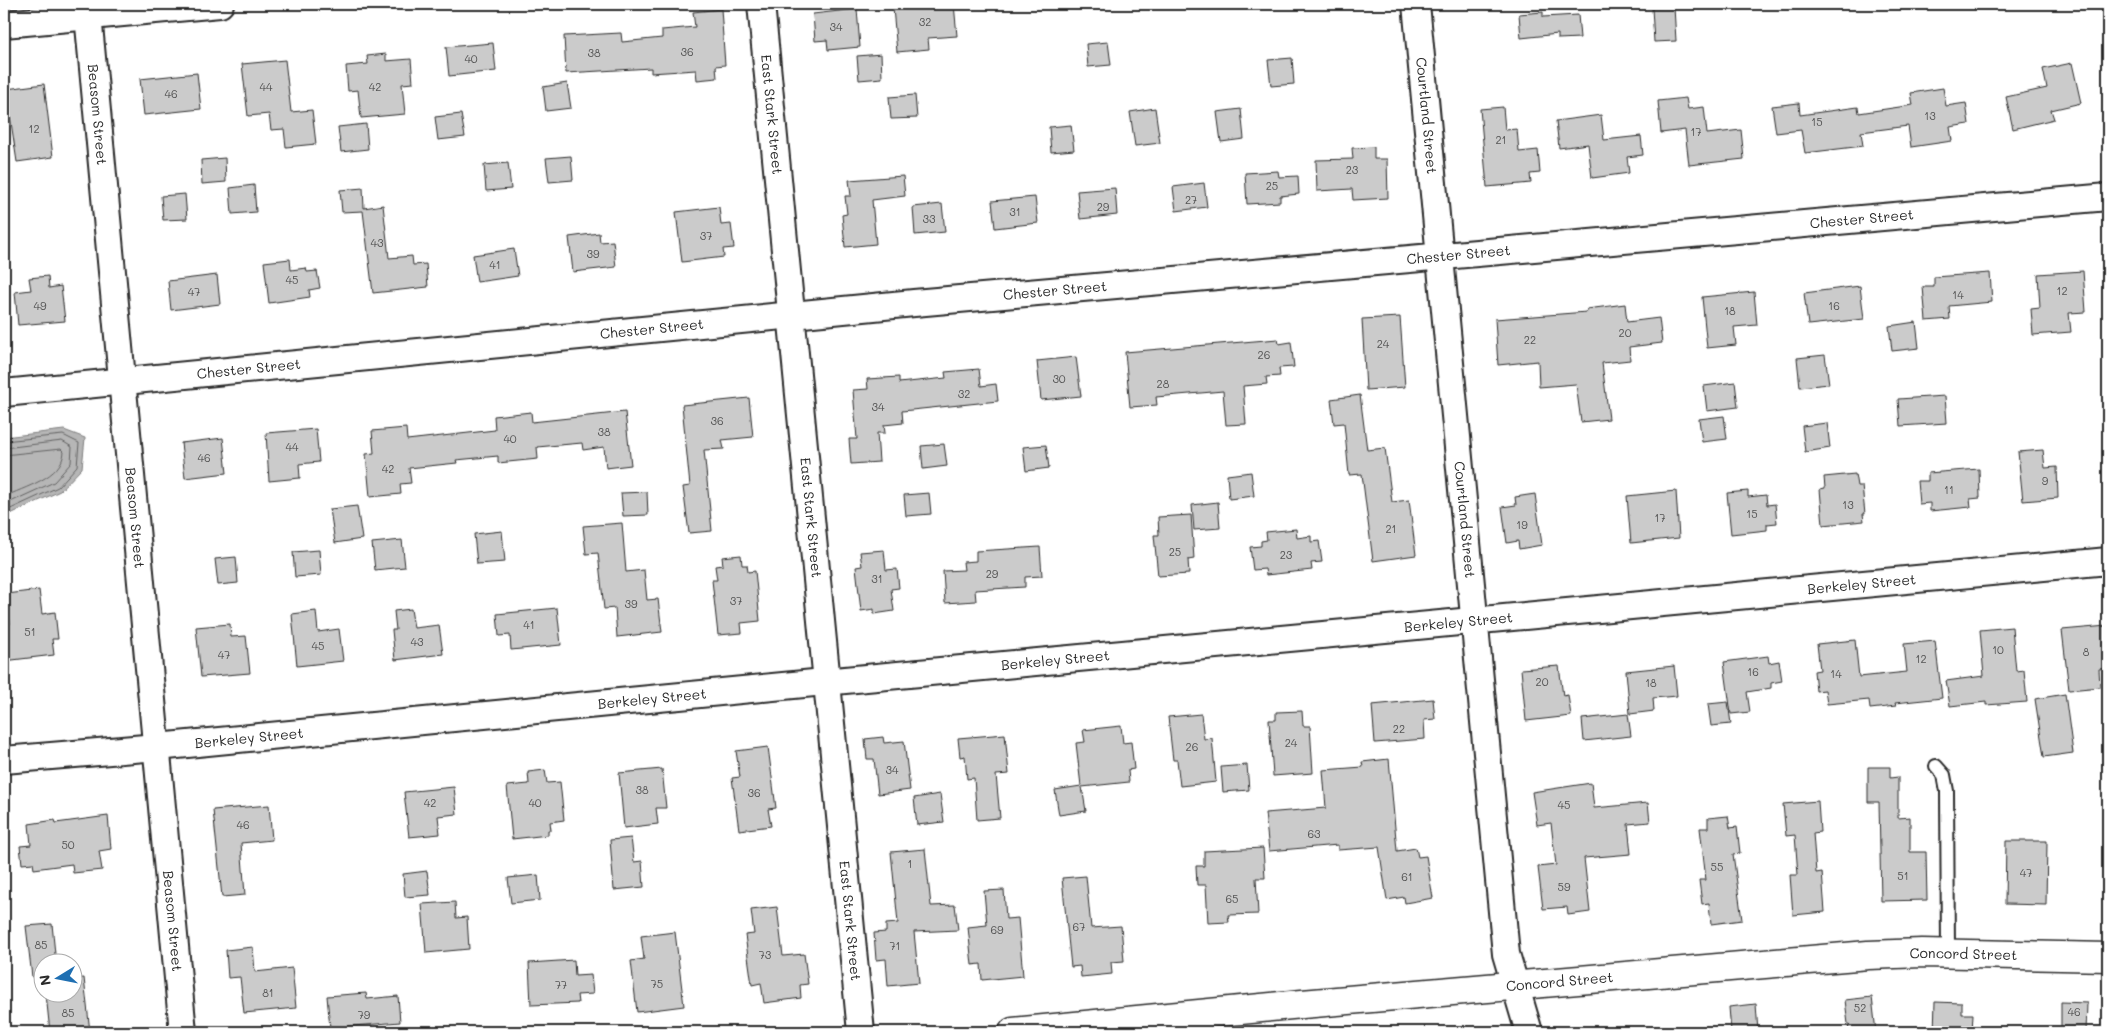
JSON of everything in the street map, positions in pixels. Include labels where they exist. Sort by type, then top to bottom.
[{"type":"main road","name":"Concord Street","points":[[1013,1032],[1176,1024],[1515,986],[1805,959],[1948,953],[2108,957]]},
{"type":"street","points":[[4,24],[88,10],[220,4]]},
{"type":"street","name":"East Stark Street","points":[[761,4],[825,682],[861,1032]]},
{"type":"street","name":"Courtland Street","points":[[1416,4],[1506,954],[1529,1032]]},
{"type":"street","name":"Beasom Street","points":[[88,10],[183,1032]]},
{"type":"street","name":"Chester Street","points":[[4,393],[790,315],[2108,197]]},
{"type":"street","name":"Berkeley Street","points":[[4,760],[2108,561]]},
{"type":"lane","points":[[1936,766],[1944,775],[1947,792],[1948,953]]},
{"type":"water","points":[[64,430],[85,438],[82,468],[60,491],[4,517],[4,437]]},
{"type":"building","points":[[918,4],[954,4],[957,36],[928,38],[929,49],[897,52],[893,8],[919,6]]},
{"type":"building","points":[[1674,7],[1676,41],[1654,42],[1652,8]]},
{"type":"building","points":[[721,9],[725,65],[716,66],[717,78],[697,80],[696,70],[651,73],[651,68],[566,73],[564,36],[621,33],[622,42],[662,38],[662,30],[695,27],[693,12]]},
{"type":"building","points":[[857,9],[860,47],[828,50],[827,40],[815,41],[813,14]]},
{"type":"building","points":[[1543,12],[1543,17],[1578,15],[1580,38],[1558,39],[1558,34],[1521,38],[1519,14]]},
{"type":"building","points":[[1108,42],[1111,65],[1088,67],[1086,44]]},
{"type":"building","points":[[493,43],[496,71],[449,76],[446,47]]},
{"type":"building","points":[[386,54],[386,61],[411,59],[413,83],[402,84],[405,114],[361,118],[358,90],[348,91],[346,66],[368,64],[367,56]]},
{"type":"building","points":[[881,54],[882,78],[859,80],[857,56]]},
{"type":"building","points":[[1292,58],[1294,84],[1271,86],[1268,60]]},
{"type":"building","points":[[285,60],[291,112],[312,110],[316,144],[286,147],[284,129],[271,130],[269,114],[248,116],[242,64]]},
{"type":"building","points":[[2072,63],[2081,103],[2051,110],[2054,119],[2013,129],[2006,97],[2047,88],[2043,69]]},
{"type":"building","points":[[197,73],[201,109],[144,115],[140,79]]},
{"type":"building","points":[[567,83],[571,108],[546,111],[543,87]]},
{"type":"building","points":[[44,84],[53,157],[17,162],[6,89]]},
{"type":"building","points":[[1943,88],[1946,106],[1966,103],[1969,124],[1950,127],[1952,141],[1911,147],[1908,126],[1861,132],[1863,146],[1805,153],[1801,130],[1776,133],[1772,106],[1799,103],[1800,115],[1858,107],[1859,113],[1913,105],[1911,93]]},
{"type":"building","points":[[915,95],[917,118],[891,119],[889,97]]},
{"type":"building","points":[[1686,98],[1688,109],[1704,107],[1707,134],[1741,130],[1744,159],[1689,165],[1685,130],[1661,133],[1658,101]]},
{"type":"building","points":[[1503,107],[1505,130],[1517,129],[1519,152],[1538,150],[1540,173],[1530,174],[1531,183],[1487,187],[1480,109]]},
{"type":"building","points":[[1155,108],[1160,143],[1135,146],[1130,112]]},
{"type":"building","points":[[1241,109],[1244,139],[1221,142],[1217,112]]},
{"type":"building","points":[[461,114],[465,137],[438,140],[435,117]]},
{"type":"building","points":[[1601,115],[1604,140],[1641,136],[1643,155],[1627,157],[1629,173],[1592,178],[1588,144],[1559,148],[1556,121]]},
{"type":"building","points":[[366,124],[368,149],[341,152],[338,127]]},
{"type":"building","points":[[1071,125],[1074,150],[1051,152],[1049,127]]},
{"type":"building","points":[[1374,147],[1374,159],[1387,159],[1388,198],[1353,200],[1352,189],[1317,191],[1316,160],[1353,159],[1352,148]]},
{"type":"building","points":[[571,156],[573,180],[549,182],[546,158]]},
{"type":"building","points":[[225,158],[226,182],[202,184],[201,160]]},
{"type":"building","points":[[508,163],[511,189],[486,191],[484,165]]},
{"type":"building","points":[[1278,171],[1279,177],[1298,176],[1299,194],[1280,196],[1280,202],[1247,204],[1245,173]]},
{"type":"building","points":[[903,176],[905,196],[872,200],[876,244],[845,247],[842,215],[847,214],[845,196],[851,196],[849,180]]},
{"type":"building","points":[[1204,183],[1207,207],[1176,211],[1173,187]]},
{"type":"building","points":[[254,185],[256,212],[232,214],[230,188]]},
{"type":"building","points":[[363,188],[364,208],[383,205],[389,258],[412,256],[413,265],[426,264],[428,287],[373,293],[363,211],[342,212],[340,190]]},
{"type":"building","points":[[1115,188],[1117,215],[1080,219],[1077,191]]},
{"type":"building","points":[[185,194],[187,219],[163,220],[161,196]]},
{"type":"building","points":[[1035,197],[1038,223],[995,228],[992,201]]},
{"type":"building","points":[[942,204],[945,232],[915,235],[913,207]]},
{"type":"building","points":[[719,207],[721,225],[731,224],[734,248],[723,249],[724,257],[682,262],[676,212]]},
{"type":"building","points":[[599,233],[600,242],[613,241],[616,267],[573,272],[569,237]]},
{"type":"building","points":[[514,249],[518,276],[477,282],[473,255]]},
{"type":"building","points":[[290,259],[291,270],[306,268],[307,272],[317,271],[320,288],[309,290],[310,297],[269,303],[264,262]]},
{"type":"building","points":[[2083,271],[2086,312],[2069,313],[2071,332],[2033,335],[2031,309],[2040,308],[2038,274]]},
{"type":"building","points":[[1990,273],[1992,302],[1949,306],[1950,319],[1926,321],[1923,287],[1934,287],[1934,277]]},
{"type":"building","points":[[217,275],[220,304],[171,310],[168,281]]},
{"type":"building","points":[[48,276],[49,288],[61,286],[65,321],[18,325],[15,292],[31,290],[29,278]]},
{"type":"building","points":[[1860,286],[1864,319],[1808,325],[1804,293]]},
{"type":"building","points":[[1754,292],[1757,325],[1734,327],[1736,345],[1707,348],[1702,297]]},
{"type":"building","points":[[1625,304],[1627,322],[1659,318],[1662,343],[1629,347],[1630,360],[1602,363],[1609,419],[1581,422],[1576,384],[1539,387],[1538,361],[1498,365],[1495,319],[1587,312],[1587,309]]},
{"type":"building","points":[[1400,317],[1405,387],[1366,390],[1362,319]]},
{"type":"building","points":[[1916,322],[1919,348],[1892,351],[1889,326]]},
{"type":"building","points":[[1278,339],[1279,344],[1291,342],[1294,367],[1279,368],[1280,376],[1266,377],[1267,384],[1243,386],[1246,424],[1226,425],[1223,391],[1156,397],[1157,405],[1130,407],[1125,352]]},
{"type":"building","points":[[1825,355],[1829,384],[1800,387],[1797,358]]},
{"type":"building","points":[[1076,357],[1081,396],[1041,400],[1037,361]]},
{"type":"building","points":[[979,369],[981,386],[996,384],[998,401],[902,411],[903,423],[884,425],[885,433],[877,433],[879,462],[851,464],[849,439],[857,439],[853,390],[868,389],[867,379],[899,377],[899,383],[946,378],[945,372]]},
{"type":"building","points":[[1735,382],[1738,407],[1707,411],[1704,386]]},
{"type":"building","points":[[1360,395],[1367,450],[1385,448],[1392,502],[1409,500],[1416,555],[1373,561],[1362,474],[1349,475],[1344,423],[1334,424],[1331,399]]},
{"type":"building","points":[[1945,396],[1947,423],[1900,426],[1898,399]]},
{"type":"building","points":[[749,398],[753,437],[722,440],[724,449],[704,450],[712,531],[689,533],[683,487],[690,486],[682,405]]},
{"type":"building","points":[[531,412],[532,422],[625,412],[631,465],[606,468],[604,447],[583,450],[582,443],[537,447],[538,459],[498,463],[498,456],[456,460],[457,463],[409,468],[411,483],[400,484],[401,494],[370,497],[366,454],[374,453],[372,431],[406,428],[407,440],[495,430],[494,416]]},
{"type":"building","points":[[1724,416],[1727,439],[1702,442],[1699,419]]},
{"type":"building","points":[[1827,423],[1830,448],[1805,452],[1802,426]]},
{"type":"building","points":[[316,429],[319,462],[299,464],[300,478],[269,481],[266,433]]},
{"type":"building","points":[[223,438],[227,473],[185,478],[181,443]]},
{"type":"building","points":[[944,444],[947,466],[923,469],[921,446]]},
{"type":"building","points":[[1046,445],[1049,468],[1026,471],[1023,447]]},
{"type":"building","points":[[2043,450],[2045,468],[2057,467],[2058,498],[2023,501],[2018,452]]},
{"type":"building","points":[[1979,469],[1980,498],[1970,499],[1971,507],[1930,511],[1930,503],[1919,504],[1917,481],[1928,481],[1928,473]]},
{"type":"building","points":[[1251,472],[1254,496],[1229,499],[1227,475]]},
{"type":"building","points":[[1855,474],[1857,486],[1862,486],[1864,521],[1823,525],[1820,489],[1825,488],[1824,477]]},
{"type":"building","points":[[1676,491],[1679,538],[1631,543],[1627,496]]},
{"type":"building","points":[[1748,491],[1748,497],[1766,495],[1767,505],[1775,504],[1777,523],[1767,524],[1767,530],[1731,534],[1727,493]]},
{"type":"building","points":[[647,492],[648,515],[623,516],[621,493]]},
{"type":"building","points":[[929,493],[931,514],[906,516],[904,495]]},
{"type":"building","points":[[1535,494],[1542,545],[1519,549],[1518,541],[1507,543],[1502,507],[1516,505],[1515,497]]},
{"type":"building","points":[[1218,502],[1220,528],[1194,530],[1192,505]]},
{"type":"building","points":[[357,506],[362,539],[335,543],[330,509]]},
{"type":"building","points":[[1191,515],[1194,559],[1188,560],[1189,574],[1158,576],[1154,535],[1159,535],[1158,517]]},
{"type":"building","points":[[622,523],[626,572],[644,570],[647,600],[658,599],[662,632],[617,637],[615,608],[604,609],[598,553],[586,554],[583,526]]},
{"type":"building","points":[[1296,529],[1297,538],[1311,536],[1311,542],[1319,541],[1322,562],[1311,563],[1312,570],[1266,575],[1265,569],[1253,570],[1250,547],[1261,546],[1261,541],[1267,540],[1266,532]]},
{"type":"building","points":[[502,531],[505,562],[477,564],[474,534]]},
{"type":"building","points":[[402,540],[405,567],[375,570],[372,543]]},
{"type":"building","points":[[1040,547],[1042,576],[1025,577],[1025,587],[975,590],[976,601],[945,603],[943,571],[964,570],[963,562],[976,561],[976,551]]},
{"type":"building","points":[[319,550],[321,575],[295,577],[293,552]]},
{"type":"building","points":[[884,550],[886,570],[897,569],[899,588],[891,589],[894,611],[874,614],[874,609],[861,611],[856,567],[862,566],[860,552]]},
{"type":"building","points":[[741,555],[742,565],[747,565],[748,572],[755,571],[760,621],[741,623],[742,633],[718,635],[712,580],[717,580],[715,566],[723,565],[722,557]]},
{"type":"building","points":[[236,557],[238,583],[218,585],[215,559]]},
{"type":"building","points":[[39,590],[42,614],[55,612],[58,639],[52,639],[54,655],[4,661],[4,625],[10,624],[7,594]]},
{"type":"building","points":[[557,608],[561,645],[511,650],[510,635],[499,636],[497,614]]},
{"type":"building","points":[[411,609],[414,628],[439,625],[443,654],[395,660],[392,630],[396,630],[394,611]]},
{"type":"building","points":[[316,611],[318,632],[339,629],[343,661],[297,666],[292,614]]},
{"type":"building","points":[[230,624],[231,637],[246,636],[250,673],[201,677],[196,627]]},
{"type":"building","points":[[2107,626],[2108,668],[2099,669],[2100,687],[2069,690],[2062,630]]},
{"type":"building","points":[[2012,627],[2016,671],[2024,670],[2027,702],[1986,705],[1986,702],[1950,706],[1946,681],[1984,676],[1980,630]]},
{"type":"building","points":[[1855,640],[1859,677],[1907,672],[1904,644],[1935,641],[1942,698],[1895,703],[1896,706],[1870,709],[1869,700],[1827,704],[1825,690],[1816,691],[1814,671],[1820,670],[1817,644]]},
{"type":"building","points":[[1768,656],[1769,663],[1779,661],[1782,681],[1771,683],[1771,688],[1747,692],[1750,712],[1731,714],[1724,662]]},
{"type":"building","points":[[1559,666],[1563,696],[1568,695],[1571,716],[1526,721],[1521,669]]},
{"type":"building","points":[[1674,666],[1677,696],[1653,698],[1654,711],[1630,714],[1626,671]]},
{"type":"building","points":[[2065,694],[2073,753],[2044,757],[2035,699]]},
{"type":"building","points":[[1433,699],[1435,719],[1424,720],[1425,739],[1375,743],[1372,705]]},
{"type":"building","points":[[1728,702],[1731,724],[1711,726],[1708,704]]},
{"type":"building","points":[[1302,711],[1303,726],[1310,726],[1313,773],[1273,776],[1269,720],[1276,720],[1276,712]]},
{"type":"building","points":[[1201,714],[1204,739],[1212,738],[1216,782],[1180,786],[1177,760],[1173,760],[1168,717]]},
{"type":"building","points":[[1628,714],[1631,736],[1584,741],[1582,719]]},
{"type":"building","points":[[1121,726],[1123,743],[1131,742],[1134,769],[1128,770],[1129,782],[1082,787],[1086,811],[1059,815],[1055,790],[1081,786],[1076,743],[1085,742],[1083,730]]},
{"type":"building","points":[[1005,734],[1009,774],[996,775],[1000,818],[977,820],[974,778],[967,779],[965,756],[960,757],[958,738]]},
{"type":"building","points":[[883,737],[884,743],[904,741],[910,790],[878,794],[874,759],[867,759],[865,739]]},
{"type":"building","points":[[768,747],[776,808],[768,809],[771,826],[739,830],[732,778],[740,777],[736,751]]},
{"type":"building","points":[[1389,759],[1397,851],[1416,848],[1418,857],[1426,856],[1433,898],[1405,903],[1404,897],[1387,900],[1379,847],[1338,850],[1338,845],[1269,851],[1265,813],[1326,808],[1323,770],[1363,767],[1362,762]]},
{"type":"building","points":[[1247,765],[1249,790],[1223,792],[1221,767]]},
{"type":"building","points":[[1868,767],[1890,767],[1890,778],[1898,777],[1898,818],[1910,817],[1910,852],[1926,852],[1927,900],[1881,901],[1879,802],[1868,802]]},
{"type":"building","points":[[662,769],[666,808],[656,808],[658,824],[624,828],[619,773]]},
{"type":"building","points":[[545,770],[547,783],[560,782],[564,820],[550,822],[551,830],[548,830],[548,835],[512,839],[507,786],[529,784],[528,772]]},
{"type":"building","points":[[1591,783],[1594,808],[1648,803],[1650,822],[1628,824],[1631,854],[1584,858],[1590,912],[1568,915],[1567,907],[1543,909],[1538,867],[1556,865],[1551,823],[1537,825],[1532,792]]},
{"type":"building","points":[[454,787],[457,814],[438,816],[440,834],[409,837],[404,792]]},
{"type":"building","points":[[940,794],[944,822],[917,825],[914,798]]},
{"type":"building","points":[[1818,801],[1820,832],[1813,833],[1816,873],[1822,872],[1825,912],[1793,915],[1790,875],[1798,875],[1795,835],[1786,836],[1783,804]]},
{"type":"building","points":[[269,805],[272,840],[241,843],[245,895],[222,897],[213,810]]},
{"type":"building","points":[[108,816],[111,849],[99,851],[102,870],[73,873],[72,864],[34,869],[33,863],[22,864],[20,846],[31,845],[29,824],[55,820],[56,823]]},
{"type":"building","points":[[1728,816],[1730,828],[1737,827],[1740,853],[1733,854],[1742,920],[1711,924],[1709,903],[1702,904],[1699,880],[1706,880],[1700,828],[1708,828],[1708,818]]},
{"type":"building","points":[[631,838],[634,862],[642,861],[644,887],[614,890],[610,840]]},
{"type":"building","points":[[2006,841],[2047,841],[2046,905],[2005,904]]},
{"type":"building","points":[[1263,848],[1265,878],[1256,878],[1258,914],[1228,915],[1229,922],[1208,923],[1206,885],[1197,885],[1196,866],[1204,866],[1204,851]]},
{"type":"building","points":[[925,849],[931,906],[955,905],[958,930],[914,932],[919,983],[888,986],[886,959],[876,960],[874,933],[886,932],[886,924],[898,923],[891,852]]},
{"type":"building","points":[[427,871],[430,895],[405,897],[403,874]]},
{"type":"building","points":[[538,875],[540,900],[511,903],[508,878]]},
{"type":"building","points":[[1086,876],[1091,928],[1121,926],[1124,961],[1111,962],[1112,974],[1081,977],[1080,966],[1071,967],[1062,878]]},
{"type":"building","points":[[1004,890],[1006,919],[1018,918],[1023,976],[982,980],[981,964],[972,965],[968,927],[987,925],[984,891]]},
{"type":"building","points":[[455,902],[456,918],[467,917],[469,949],[426,953],[422,904]]},
{"type":"building","points":[[777,907],[783,956],[804,954],[808,984],[800,985],[801,998],[764,1003],[761,983],[752,985],[745,935],[754,934],[751,910]]},
{"type":"building","points":[[52,924],[55,954],[32,954],[32,977],[26,926]]},
{"type":"building","points":[[675,932],[684,1006],[637,1012],[631,961],[644,959],[641,936]]},
{"type":"building","points":[[253,947],[255,972],[292,968],[296,1008],[244,1013],[240,977],[228,978],[226,950]]},
{"type":"building","points":[[574,960],[575,976],[591,975],[593,994],[577,995],[578,1003],[531,1005],[529,963]]},
{"type":"building","points":[[82,978],[84,978],[90,1032],[50,1032],[47,1004],[82,1004]]},
{"type":"building","points":[[366,993],[367,999],[398,996],[400,1022],[330,1028],[327,996]]},
{"type":"building","points":[[1872,997],[1876,1032],[1849,1032],[1845,1000]]},
{"type":"building","points":[[1935,1002],[1962,1003],[1962,1014],[1973,1014],[1972,1032],[1934,1032]]},
{"type":"building","points":[[2061,1002],[2087,1003],[2086,1032],[2061,1032]]},
{"type":"building","points":[[1756,1004],[1758,1032],[1731,1032],[1729,1007]]}]
